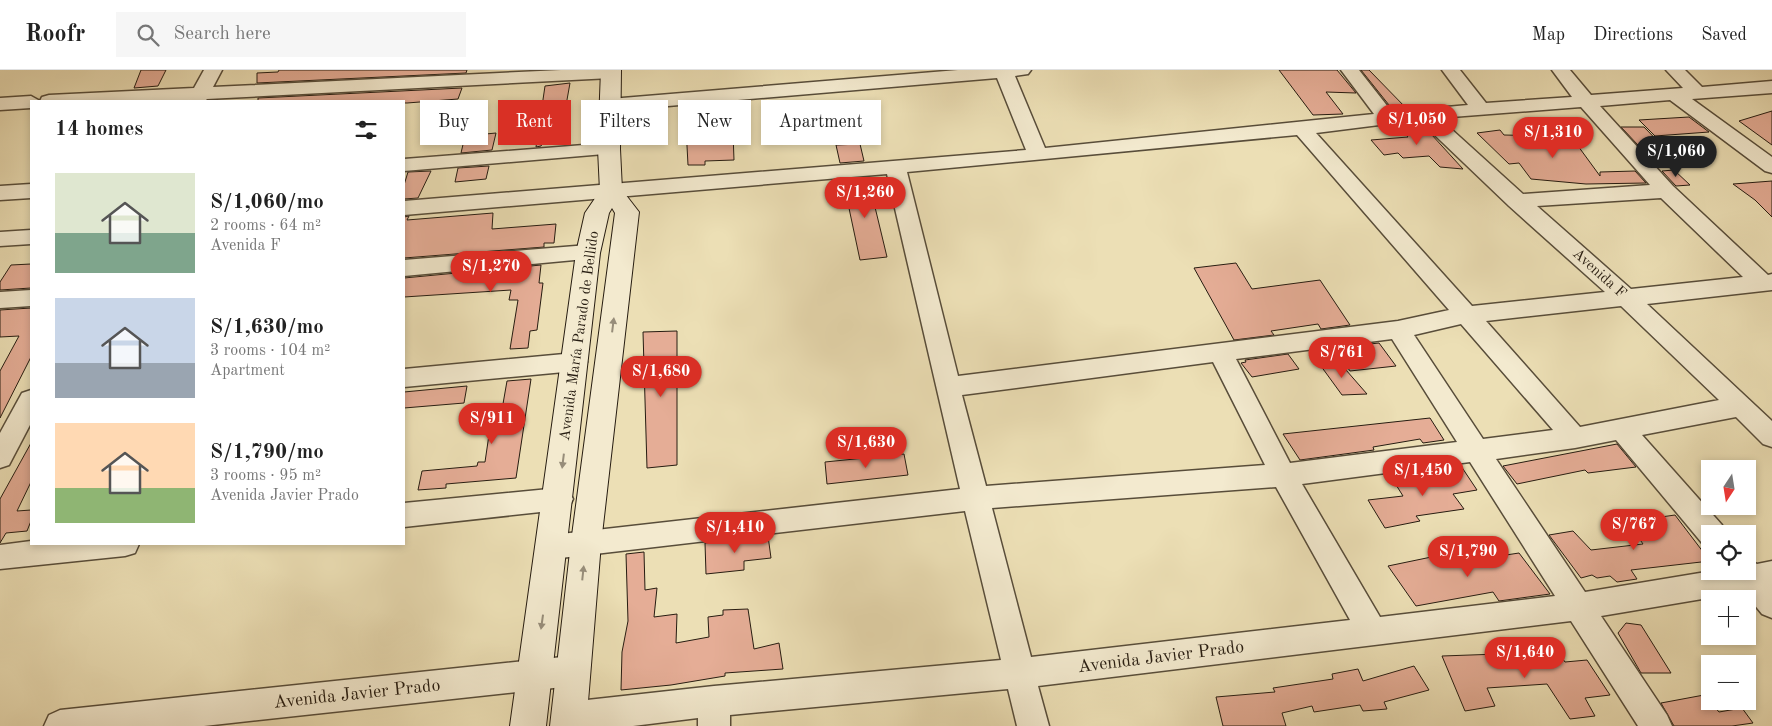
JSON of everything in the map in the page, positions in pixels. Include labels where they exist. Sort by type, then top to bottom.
[{"type":"street","points":[[198,97],[213,70]]},
{"type":"street","points":[[667,100],[1009,70],[1038,155]]},
{"type":"street","points":[[1350,70],[1387,119]]},
{"type":"street","points":[[1451,70],[1481,109]]},
{"type":"street","points":[[1561,70],[1586,102],[1666,191],[1768,282]]},
{"type":"street","points":[[1675,70],[1698,93]]},
{"type":"street","points":[[86,100],[198,97],[611,71],[610,100]]},
{"type":"street","points":[[405,208],[1038,155],[1302,129],[1423,114],[1676,96],[1772,87]]},
{"type":"street","points":[[1676,96],[1772,167]]},
{"type":"street","points":[[0,104],[30,102]]},
{"type":"street","name":"Avenida F","points":[[1423,114],[1516,201],[1624,296],[1770,432]]},
{"type":"street","points":[[1302,129],[1575,438]]},
{"type":"street","points":[[609,145],[611,192]]},
{"type":"street","points":[[405,165],[609,149]]},
{"type":"street","points":[[896,167],[948,387],[1033,726]]},
{"type":"street","points":[[0,192],[30,191]]},
{"type":"street","points":[[1516,201],[1666,191]]},
{"type":"street","name":"Avenida María Parado de Bellido","points":[[528,726],[588,253],[597,213],[611,192],[627,212],[586,543],[568,722]]},
{"type":"street","points":[[0,239],[30,237]]},
{"type":"street","points":[[405,268],[588,253]]},
{"type":"street","points":[[948,387],[1398,330],[1465,315],[1624,296],[1768,282]]},
{"type":"street","points":[[0,300],[30,298]]},
{"type":"street","points":[[1398,330],[1656,726]]},
{"type":"street","points":[[1220,352],[1283,475],[1372,631]]},
{"type":"street","points":[[405,378],[575,362]]},
{"type":"street","points":[[552,547],[977,498],[1283,475],[1575,438],[1740,406]]},
{"type":"street","points":[[0,457],[21,411]]},
{"type":"street","points":[[1621,429],[1704,525]]},
{"type":"street","points":[[405,515],[558,499]]},
{"type":"street","points":[[0,557],[115,545]]},
{"type":"street","points":[[1756,574],[1772,605]]},
{"type":"street","name":"Avenida Javier Prado","points":[[568,722],[714,714],[1021,673],[1578,607],[1724,580]]},
{"type":"street","name":"Avenida Javier Prado","points":[[60,726],[572,671]]},
{"type":"building","points":[[141,70],[166,70],[158,86],[134,88]]},
{"type":"building","points":[[279,70],[467,70],[466,73],[257,83],[257,73],[278,72]]},
{"type":"building","points":[[1279,70],[1337,70],[1356,93],[1326,92],[1343,114],[1313,115]]},
{"type":"building","points":[[1361,70],[1369,70],[1407,109],[1393,110]]},
{"type":"building","points":[[570,83],[567,100],[543,100],[545,86]]},
{"type":"building","points":[[462,88],[458,99],[420,100],[420,102],[407,103],[405,103],[405,100],[258,100],[258,98]]},
{"type":"building","points":[[1772,111],[1772,145],[1739,121]]},
{"type":"building","points":[[1689,117],[1709,132],[1655,136],[1639,120]]},
{"type":"building","points":[[1418,122],[1463,169],[1440,167],[1429,156],[1403,158],[1398,153],[1384,155],[1371,140],[1408,137],[1398,125]]},
{"type":"building","points":[[1621,127],[1644,127],[1675,159],[1654,162]]},
{"type":"building","points":[[1500,130],[1504,135],[1549,136],[1546,132],[1570,135],[1600,176],[1600,172],[1635,171],[1646,183],[1586,184],[1531,179],[1519,163],[1509,164],[1477,133]]},
{"type":"building","points":[[496,133],[492,150],[461,153],[463,145],[488,145],[488,134]]},
{"type":"building","points":[[687,145],[733,145],[734,160],[705,161],[705,165],[688,165]]},
{"type":"building","points":[[836,145],[860,145],[864,161],[840,163]]},
{"type":"building","points":[[489,166],[486,179],[455,182],[458,168]]},
{"type":"building","points":[[1674,170],[1690,185],[1676,186],[1662,171]]},
{"type":"building","points":[[431,171],[418,198],[405,199],[405,182],[408,172]]},
{"type":"building","points":[[868,178],[887,257],[860,260],[843,180]]},
{"type":"building","points":[[1772,181],[1772,217],[1755,200],[1733,184]]},
{"type":"building","points":[[493,213],[492,229],[556,224],[554,243],[544,243],[544,247],[405,258],[405,217],[409,216],[407,220]]},
{"type":"building","points":[[1236,263],[1252,289],[1320,280],[1350,325],[1321,329],[1318,324],[1271,331],[1274,335],[1234,340],[1194,268]]},
{"type":"building","points":[[30,264],[30,288],[0,290],[0,282],[11,265]]},
{"type":"building","points":[[541,265],[539,283],[543,283],[537,330],[530,331],[528,348],[510,349],[518,300],[509,300],[511,290],[405,297],[405,278]]},
{"type":"building","points":[[30,308],[30,359],[0,418],[0,371],[19,336],[0,337],[0,310]]},
{"type":"building","points":[[677,331],[677,465],[647,468],[643,332]]},
{"type":"building","points":[[1379,343],[1396,366],[1350,371],[1334,348]]},
{"type":"building","points":[[1288,354],[1299,369],[1252,377],[1241,363],[1246,362],[1245,360]]},
{"type":"building","points":[[1318,362],[1339,362],[1367,394],[1342,395]]},
{"type":"building","points":[[531,379],[516,478],[446,484],[446,488],[418,490],[422,471],[477,466],[478,462],[485,462],[491,421],[500,421],[507,381]]},
{"type":"building","points":[[467,386],[464,403],[405,408],[405,392]]},
{"type":"building","points":[[1430,418],[1444,440],[1423,443],[1420,439],[1373,447],[1374,450],[1300,460],[1283,434]]},
{"type":"building","points":[[1617,444],[1636,467],[1588,473],[1585,470],[1517,484],[1503,466]]},
{"type":"building","points":[[30,445],[30,484],[17,511],[30,510],[30,524],[27,531],[6,533],[0,543],[0,499]]},
{"type":"building","points":[[904,454],[908,475],[827,484],[825,462]]},
{"type":"building","points":[[1461,466],[1477,490],[1453,494],[1464,509],[1416,516],[1420,521],[1385,528],[1368,500],[1403,496],[1393,480]]},
{"type":"building","points":[[1675,515],[1701,549],[1701,562],[1631,570],[1637,579],[1617,582],[1610,576],[1597,578],[1592,575],[1581,578],[1549,535],[1573,531],[1591,550],[1643,544],[1634,531],[1646,529],[1640,520]]},
{"type":"building","points":[[768,536],[771,558],[744,561],[744,570],[706,574],[705,543]]},
{"type":"building","points":[[1488,549],[1493,557],[1519,553],[1550,594],[1499,601],[1493,592],[1416,606],[1388,566],[1441,555],[1443,558]]},
{"type":"building","points":[[644,552],[645,590],[657,588],[654,617],[677,614],[676,643],[709,637],[708,617],[723,615],[723,610],[748,609],[754,649],[779,643],[783,669],[725,673],[725,676],[671,685],[621,690],[622,652],[628,621],[626,554]]},
{"type":"building","points":[[1626,623],[1641,625],[1671,673],[1641,673],[1618,633]]},
{"type":"building","points":[[1555,648],[1565,662],[1587,660],[1610,695],[1585,698],[1595,716],[1570,719],[1547,684],[1487,688],[1495,706],[1465,711],[1442,656],[1527,653],[1531,659]]},
{"type":"building","points":[[1414,666],[1429,690],[1384,702],[1387,709],[1363,711],[1360,705],[1314,712],[1312,706],[1282,713],[1286,726],[1223,726],[1216,697],[1275,692],[1273,688],[1333,679],[1332,674],[1358,669],[1363,681]]},
{"type":"building","points":[[1701,696],[1701,710],[1717,710],[1719,712],[1743,710],[1753,723],[1732,726],[1674,726],[1661,703]]}]
